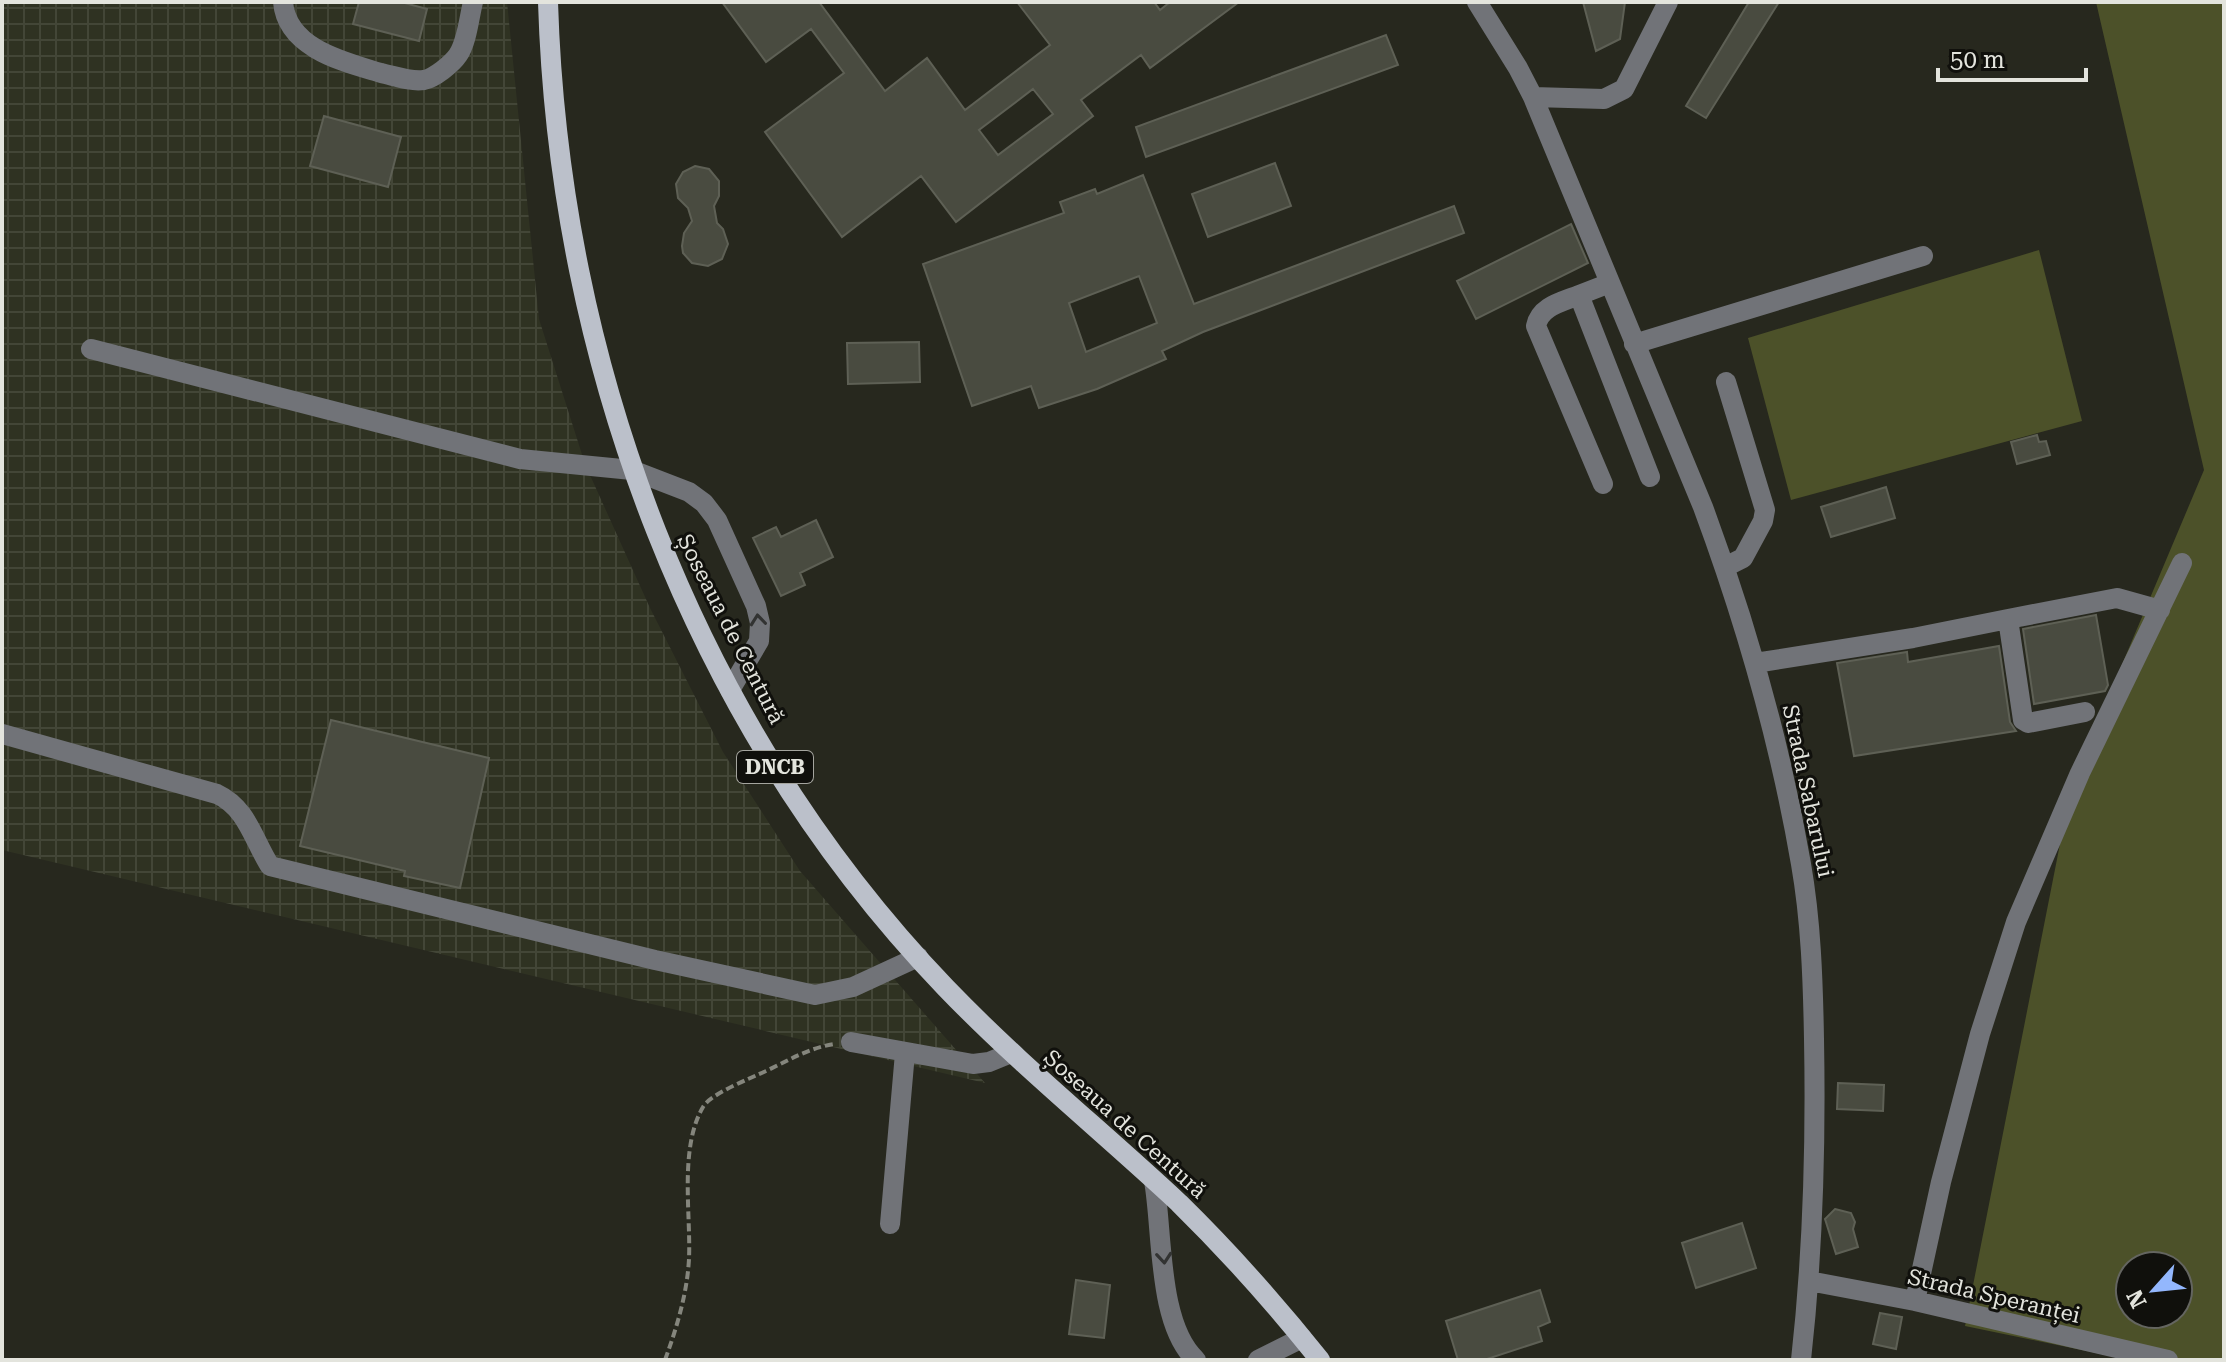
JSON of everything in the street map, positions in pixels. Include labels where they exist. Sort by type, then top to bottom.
[{"type":"main road","name":"Șoseaua de Centură","points":[[548,2],[558,132],[578,266],[595,346],[632,470],[663,551],[730,690],[770,759],[826,842],[873,905],[918,957],[1011,1053],[1154,1181],[1226,1252],[1320,1360]]},
{"type":"street","points":[[283,2],[293,27],[308,44],[337,60],[407,80],[426,80],[459,54],[473,2]]},
{"type":"street","name":"Strada Sabarului","points":[[1477,2],[1533,97],[1703,507],[1755,663],[1781,763],[1802,866],[1812,963],[1814,1206],[1801,1360]]},
{"type":"street","points":[[1533,97],[1604,99],[1624,89],[1668,2]]},
{"type":"street","points":[[1634,344],[1923,256]]},
{"type":"street","points":[[1603,484],[1536,326],[1543,310],[1610,283]]},
{"type":"street","points":[[1579,295],[1650,477]]},
{"type":"street","points":[[91,349],[520,459],[632,470],[689,492],[704,503],[717,520],[756,606],[760,623],[759,641],[730,690]]},
{"type":"street","points":[[1725,567],[1743,558],[1763,521],[1765,510],[1726,382]]},
{"type":"street","points":[[1915,1301],[1941,1182],[1980,1034],[2016,922],[2080,773],[2182,563]]},
{"type":"street","points":[[1755,663],[1913,638],[2117,598],[2160,610]]},
{"type":"street","points":[[2008,619],[2023,720],[2028,723],[2085,712]]},
{"type":"street","points":[[2,734],[233,801],[270,866],[594,945],[815,995],[853,987],[918,957]]},
{"type":"street","points":[[851,1042],[973,1064],[989,1062],[1011,1053]]},
{"type":"street","points":[[890,1224],[905,1053]]},
{"type":"street","points":[[1154,1181],[1167,1290],[1176,1330],[1196,1360]]},
{"type":"street","name":"Strada Speranței","points":[[1809,1281],[1915,1301],[2168,1360]]},
{"type":"street","points":[[1258,1360],[1302,1338]]},
{"type":"path","points":[[665,1360],[682,1313],[689,1259],[687,1214],[692,1138],[704,1105],[736,1085],[815,1047],[851,1042]]},
{"type":"shaded area","points":[[2,2],[507,2],[539,319],[585,464],[650,608],[723,752],[800,871],[985,1083],[2,850]]},
{"type":"green space","points":[[2096,2],[2224,2],[2224,1360],[2130,1360],[1965,1326],[2072,783],[2204,470]]},
{"type":"green space","points":[[2039,250],[2082,421],[1791,500],[1748,338]]},
{"type":"building","points":[[359,2],[401,2],[427,9],[419,41],[353,24]]},
{"type":"building","points":[[722,2],[819,2],[885,91],[927,58],[965,110],[1050,45],[1017,2],[1154,2],[1160,10],[1170,2],[1239,2],[1150,68],[1141,55],[1081,100],[1093,116],[956,222],[921,176],[842,237],[765,132],[844,73],[811,29],[766,62]],"holes":[[[1033,89],[1053,114],[998,155],[979,130]]]},
{"type":"building","points":[[1583,2],[1625,2],[1620,39],[1596,51]]},
{"type":"building","points":[[1749,2],[1779,2],[1706,118],[1686,106]]},
{"type":"building","points":[[1386,35],[1398,65],[1146,157],[1136,127]]},
{"type":"building","points":[[324,116],[401,137],[388,187],[310,166]]},
{"type":"building","points":[[1275,163],[1291,206],[1208,237],[1192,194]]},
{"type":"building","points":[[695,166],[709,169],[719,181],[719,196],[714,206],[717,223],[723,229],[728,244],[722,259],[708,266],[692,263],[683,253],[682,246],[684,233],[692,221],[688,208],[678,198],[676,184],[683,172]]},
{"type":"building","points":[[1143,175],[1194,304],[1454,206],[1464,233],[1203,332],[1162,351],[1166,359],[1097,389],[1039,408],[1031,386],[972,406],[923,264],[1064,213],[1060,202],[1095,189],[1097,194]],"holes":[[[1139,276],[1157,323],[1086,352],[1069,303]]]},
{"type":"building","points":[[1571,224],[1588,263],[1476,319],[1457,281]]},
{"type":"building","points":[[919,342],[920,382],[848,384],[847,343]]},
{"type":"building","points":[[2037,435],[2039,442],[2046,441],[2050,455],[2017,464],[2011,442]]},
{"type":"building","points":[[1886,487],[1895,518],[1831,537],[1821,507]]},
{"type":"building","points":[[816,520],[833,557],[800,573],[805,585],[781,596],[753,538],[776,527],[781,537]]},
{"type":"building","points":[[2096,615],[2108,685],[2105,691],[2034,704],[2023,629]]},
{"type":"building","points":[[1999,646],[2010,722],[2016,731],[1854,756],[1837,663],[1907,652],[1908,662]]},
{"type":"building","points":[[331,720],[489,758],[460,888],[404,876],[405,871],[300,846]]},
{"type":"building","points":[[1838,1083],[1884,1085],[1883,1111],[1837,1109]]},
{"type":"building","points":[[1835,1209],[1851,1213],[1858,1247],[1836,1254],[1825,1219]]},
{"type":"building","points":[[1742,1223],[1756,1268],[1696,1288],[1682,1243]]},
{"type":"building","points":[[1076,1280],[1110,1285],[1104,1338],[1069,1334]]},
{"type":"building","points":[[1540,1290],[1550,1322],[1538,1327],[1542,1341],[1484,1360],[1458,1360],[1446,1321]]},
{"type":"building","points":[[1880,1313],[1902,1317],[1896,1349],[1873,1344]]}]
